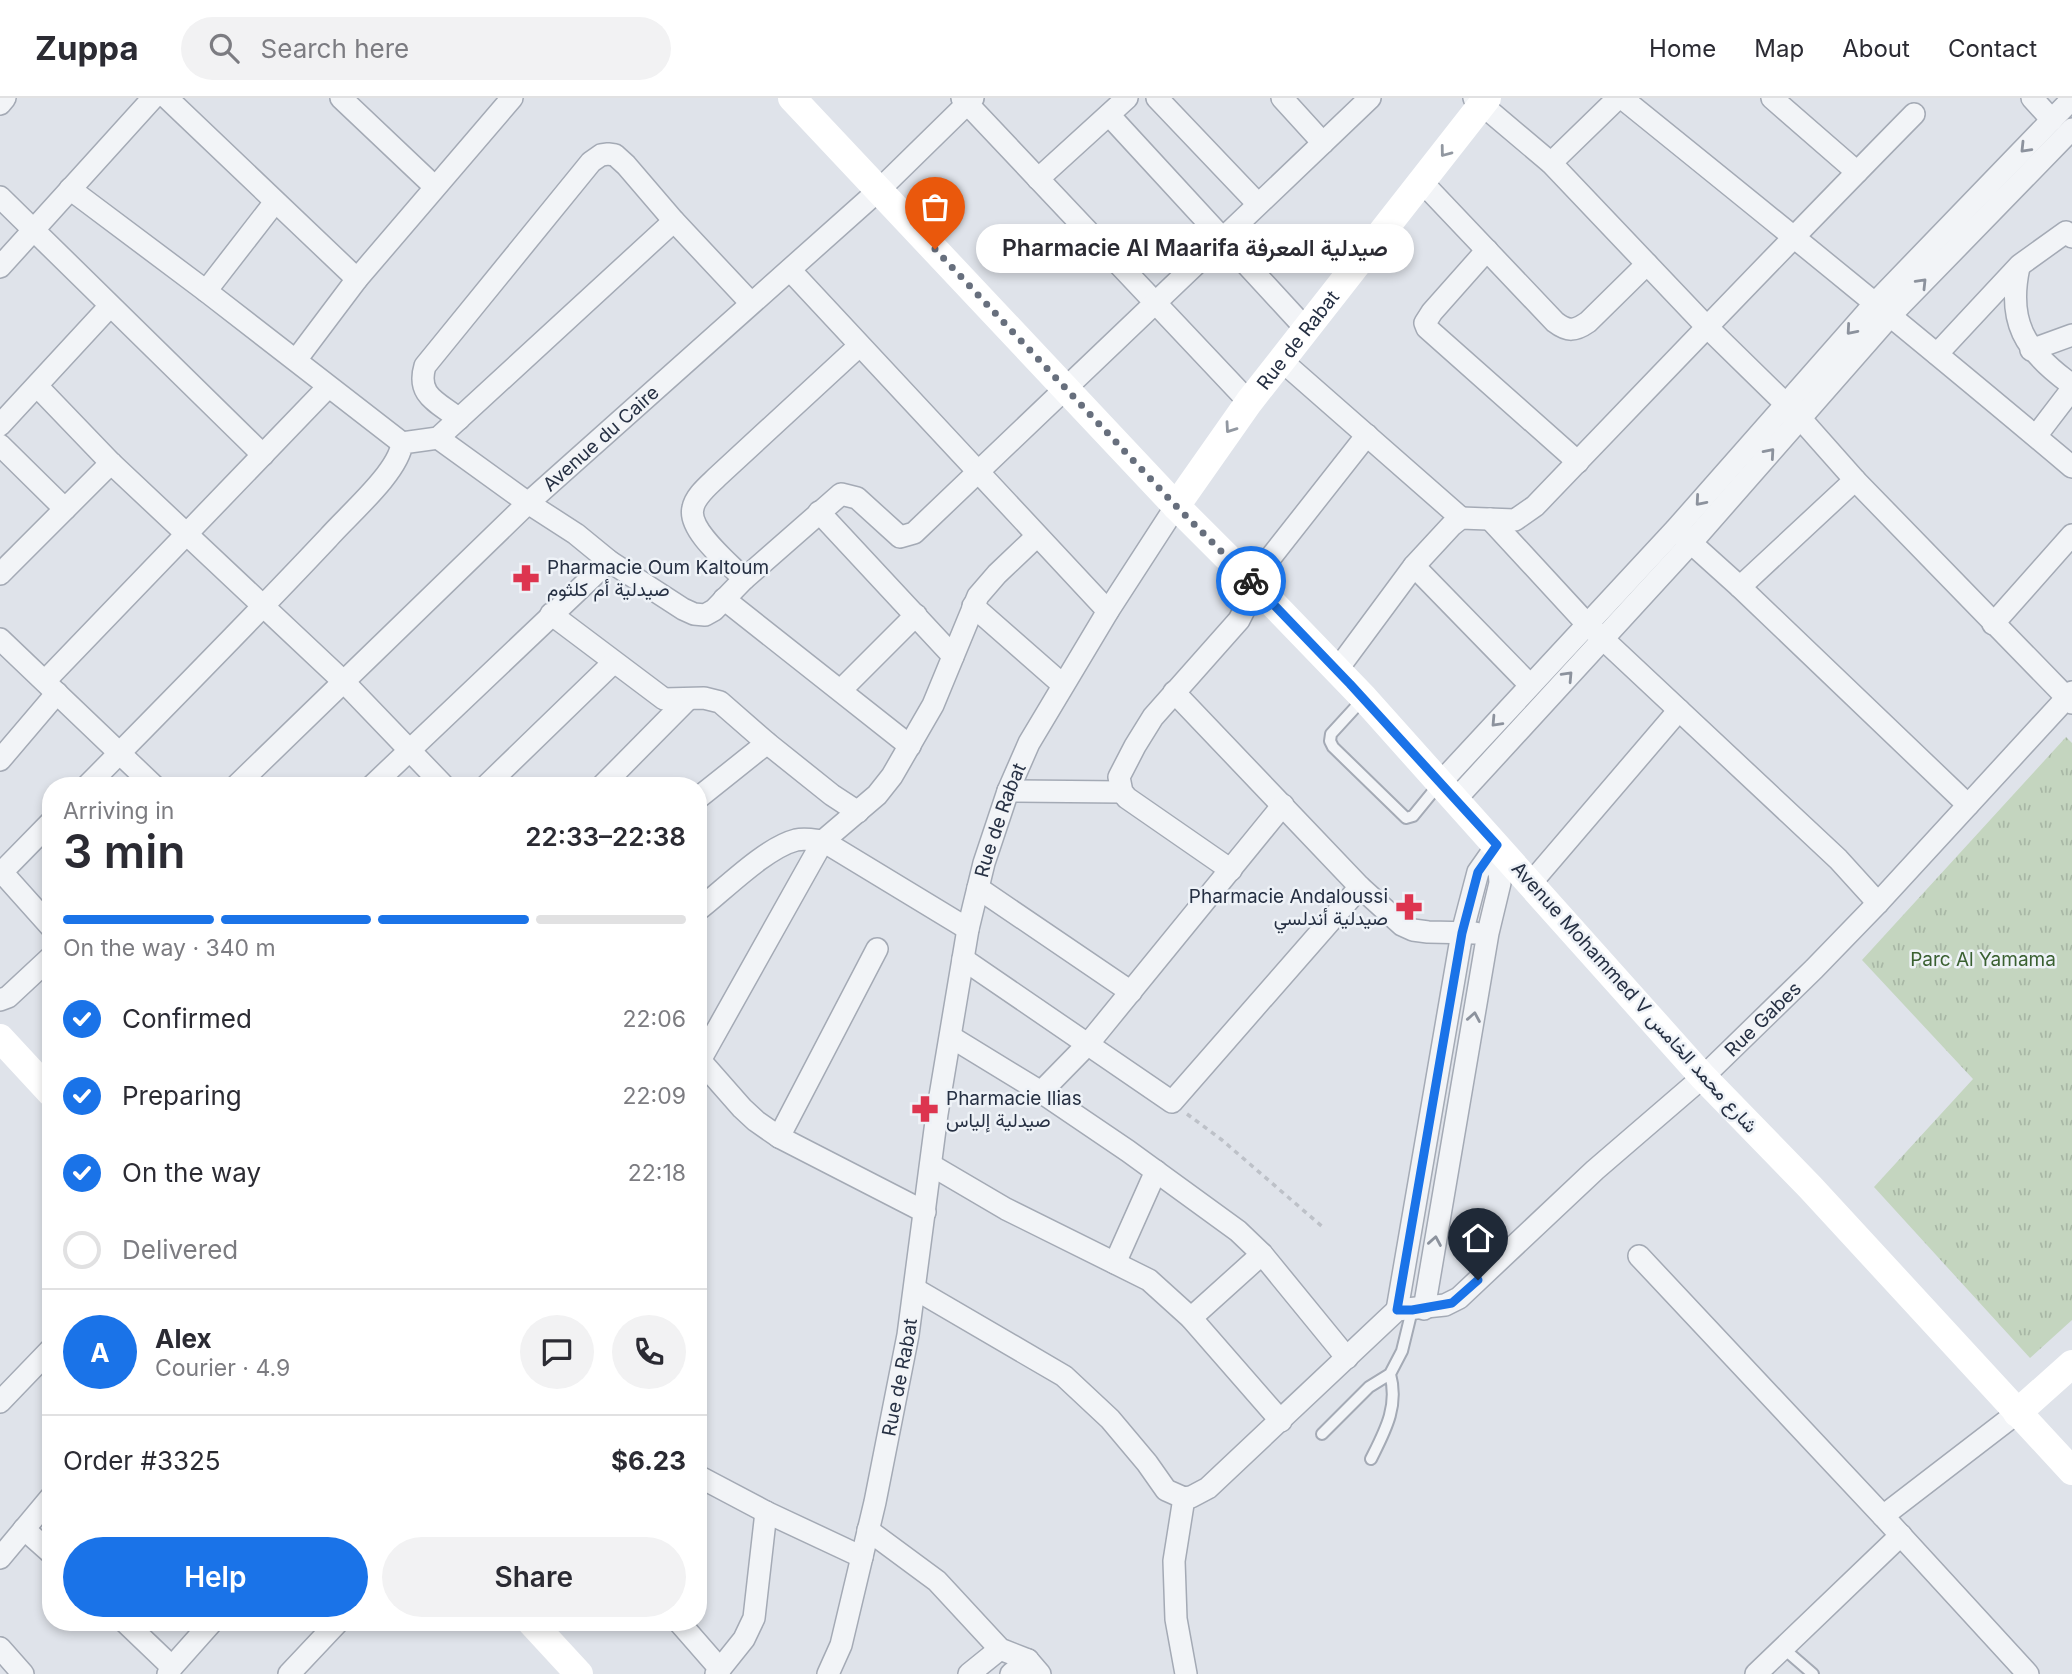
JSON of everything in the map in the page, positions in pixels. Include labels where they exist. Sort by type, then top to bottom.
[{"type":"main road","name":"Avenue Mohammed V شارع محمد الخامس","points":[[792,98],[1176,506],[1364,698],[1703,1077],[1810,1187],[2072,1471]]},
{"type":"main road","name":"Rue de Rabat","points":[[1176,506],[1249,402],[1422,182],[1481,100]]},
{"type":"main road","points":[[0,1038],[42,1083]]},
{"type":"main road","points":[[2017,1413],[2072,1364]]},
{"type":"main road","points":[[541,1631],[579,1674]]},
{"type":"street","points":[[0,104],[5,98]]},
{"type":"street","points":[[0,267],[153,98]]},
{"type":"street","points":[[167,98],[357,279]]},
{"type":"street","points":[[341,98],[435,187]]},
{"type":"street","points":[[296,360],[357,279],[512,98]]},
{"type":"street","points":[[1038,179],[1127,98]]},
{"type":"street","points":[[1157,98],[1258,204]]},
{"type":"street","points":[[1282,98],[1323,143]]},
{"type":"street","points":[[439,438],[528,503],[576,534],[609,561],[694,614],[705,615],[714,610],[744,579],[841,494],[858,498],[894,534],[900,537],[914,533],[1370,98]]},
{"type":"street","points":[[1551,163],[1620,98],[1883,308],[2072,467]]},
{"type":"street","points":[[1772,98],[1857,172]]},
{"type":"street","points":[[2032,98],[2052,120]]},
{"type":"street","points":[[1448,790],[1602,639],[1683,536],[1883,308],[2072,99]]},
{"type":"street","points":[[967,100],[1249,402]]},
{"type":"street","name":"Avenue du Caire","points":[[245,777],[528,503],[750,302],[879,190],[967,100]]},
{"type":"street","points":[[1481,100],[1551,163],[1706,326],[1792,411],[1993,624],[2070,698]]},
{"type":"street","points":[[1282,361],[1461,518],[1510,521],[1524,516],[1914,114]]},
{"type":"street","points":[[1109,115],[1307,330]]},
{"type":"street","points":[[1883,308],[2072,129]]},
{"type":"street","points":[[459,419],[422,388],[421,379],[425,366],[590,162],[601,155],[615,155],[626,165],[750,302]]},
{"type":"street","points":[[1422,182],[1555,322],[1569,330],[1578,329],[1588,322],[1647,264]]},
{"type":"street","points":[[70,189],[402,443],[439,438],[674,221]]},
{"type":"street","points":[[0,197],[263,455]]},
{"type":"street","points":[[206,291],[275,202]]},
{"type":"street","points":[[1937,354],[2020,265],[2070,233]]},
{"type":"street","points":[[1487,250],[1432,312],[1425,323],[1427,328],[1578,462]]},
{"type":"street","points":[[2020,265],[2014,288],[2016,313],[2031,350],[2068,382],[2072,389],[2036,436]]},
{"type":"street","points":[[790,270],[1108,611]]},
{"type":"street","points":[[0,424],[110,306]]},
{"type":"street","points":[[2031,350],[2072,335]]},
{"type":"street","points":[[744,579],[704,538],[694,522],[692,509],[699,496],[717,477],[859,346]]},
{"type":"street","points":[[37,386],[111,463],[344,682],[436,777]]},
{"type":"street","points":[[0,760],[51,687],[186,532],[328,387]]},
{"type":"street","points":[[1231,870],[1127,798],[1122,792],[1119,778],[1153,717],[1239,620],[1271,557],[1367,435]]},
{"type":"street","points":[[96,777],[265,606],[392,468],[402,443]]},
{"type":"street","points":[[0,445],[65,509]]},
{"type":"street","points":[[0,574],[111,463]]},
{"type":"street","points":[[1740,587],[1855,480]]},
{"type":"street","name":"Rue de Rabat","points":[[828,1674],[841,1645],[869,1530],[908,1335],[963,959],[978,888],[1008,791],[1029,743],[1108,611],[1176,506]]},
{"type":"street","points":[[820,512],[953,656]]},
{"type":"street","points":[[1337,670],[1414,566],[1461,518]]},
{"type":"street","points":[[1490,519],[1602,639],[1838,859],[1878,903]]},
{"type":"street","points":[[1993,624],[2072,535]]},
{"type":"street","points":[[707,1047],[823,841],[877,795],[910,746],[933,705],[978,596],[1037,536]]},
{"type":"street","points":[[1683,536],[1968,805]]},
{"type":"street","points":[[1448,790],[1530,685],[1587,624],[1683,536]]},
{"type":"street","points":[[382,777],[609,561]]},
{"type":"street","points":[[1414,566],[1530,685]]},
{"type":"street","points":[[724,599],[910,746]]},
{"type":"street","points":[[973,606],[1063,685]]},
{"type":"street","points":[[551,614],[664,699],[704,698],[720,702],[832,795],[858,812]]},
{"type":"street","points":[[841,690],[916,615]]},
{"type":"street","points":[[0,639],[146,777]]},
{"type":"street","points":[[495,777],[613,663]]},
{"type":"street","points":[[1174,692],[1360,887],[1402,925],[1412,930],[1489,933]]},
{"type":"street","name":"Rue Gabes","points":[[1411,1310],[1452,1303],[1459,1298],[1595,1170],[1703,1077],[1878,903],[2070,698]]},
{"type":"street","points":[[612,777],[687,700]]},
{"type":"street","points":[[1531,883],[1679,710]]},
{"type":"street","points":[[707,791],[767,743]]},
{"type":"street","points":[[1008,791],[1122,792]]},
{"type":"street","points":[[1041,1092],[1088,1044],[1283,805]]},
{"type":"street","points":[[42,831],[1,871],[42,918]]},
{"type":"street","points":[[707,903],[771,852],[795,840],[808,839],[823,841],[968,929]]},
{"type":"street","points":[[1411,1310],[1462,933],[1478,872],[1497,845]]},
{"type":"street","points":[[915,1289],[1065,1376],[1110,1419],[1166,1490],[1184,1498],[1208,1488],[1347,1358],[1411,1310],[1500,883],[1497,845]]},
{"type":"street","points":[[963,959],[1172,1102],[1360,887]]},
{"type":"street","points":[[978,888],[1131,992]]},
{"type":"street","points":[[779,1137],[877,949]]},
{"type":"street","points":[[0,1017],[4,998],[42,965]]},
{"type":"street","points":[[951,1037],[1041,1092],[1238,1231],[1262,1254],[1347,1358]]},
{"type":"street","points":[[707,1070],[756,1122],[779,1137],[925,1212]]},
{"type":"street","points":[[931,1165],[1006,1209],[1149,1280],[1191,1318],[1282,1421]]},
{"type":"street","points":[[1115,1263],[1156,1171]]},
{"type":"street","points":[[1191,1318],[1262,1254]]},
{"type":"street","points":[[1639,1256],[2028,1674]]},
{"type":"street","points":[[0,1402],[42,1358]]},
{"type":"street","points":[[1883,1516],[2017,1413]]},
{"type":"street","points":[[707,1483],[862,1557]]},
{"type":"street","points":[[1184,1498],[1174,1561],[1176,1619],[1186,1674]]},
{"type":"street","points":[[0,1558],[42,1507]]},
{"type":"street","points":[[686,1631],[718,1671],[744,1639],[754,1618],[766,1512]]},
{"type":"street","points":[[24,1529],[42,1545]]},
{"type":"street","points":[[869,1530],[937,1581],[1000,1649],[1034,1667]]},
{"type":"street","points":[[1756,1674],[1901,1535]]},
{"type":"street","points":[[133,1631],[170,1671],[204,1631]]},
{"type":"street","points":[[289,1674],[330,1631]]},
{"type":"street","points":[[0,1648],[23,1674]]},
{"type":"street","points":[[970,1674],[1000,1649]]},
{"type":"street","points":[[1011,1674],[1034,1667]]},
{"type":"lane","points":[[1364,698],[1331,734],[1329,741],[1333,747],[1406,818],[1413,816],[1448,790]]},
{"type":"lane","points":[[1322,1434],[1369,1387],[1390,1374],[1402,1350],[1411,1310]]},
{"type":"lane","points":[[1371,1459],[1390,1421],[1395,1390],[1390,1374]]},
{"type":"lane","points":[[1783,1648],[1813,1674]]},
{"type":"path","points":[[1172,1102],[1222,1140],[1325,1230]]},
{"type":"green space","name":"Parc Al Yamama","points":[[2066,737],[2072,743],[2072,1320],[2030,1358],[1874,1187],[1973,1079],[1862,960]]},
{"type":"way so far","points":[[935,249],[1176,506],[1251,581]]},
{"type":"place","name":"Pharmacie Al Maarifa صيدلية المعرفة","points":[[935,249]]},
{"type":"place","name":"Pharmacie Oum Kaltoum صيدلية أم كلثوم","points":[[526,578]]},
{"type":"place","name":"Pharmacie Andaloussi صيدلية أندلسي","points":[[1409,907]]},
{"type":"place","name":"Pharmacie Ilias صيدلية إلياس","points":[[925,1109]]},
{"type":"route","points":[[1251,581],[1350,684],[1497,845],[1478,872],[1462,933],[1397,1310],[1452,1303],[1478,1280]]}]
